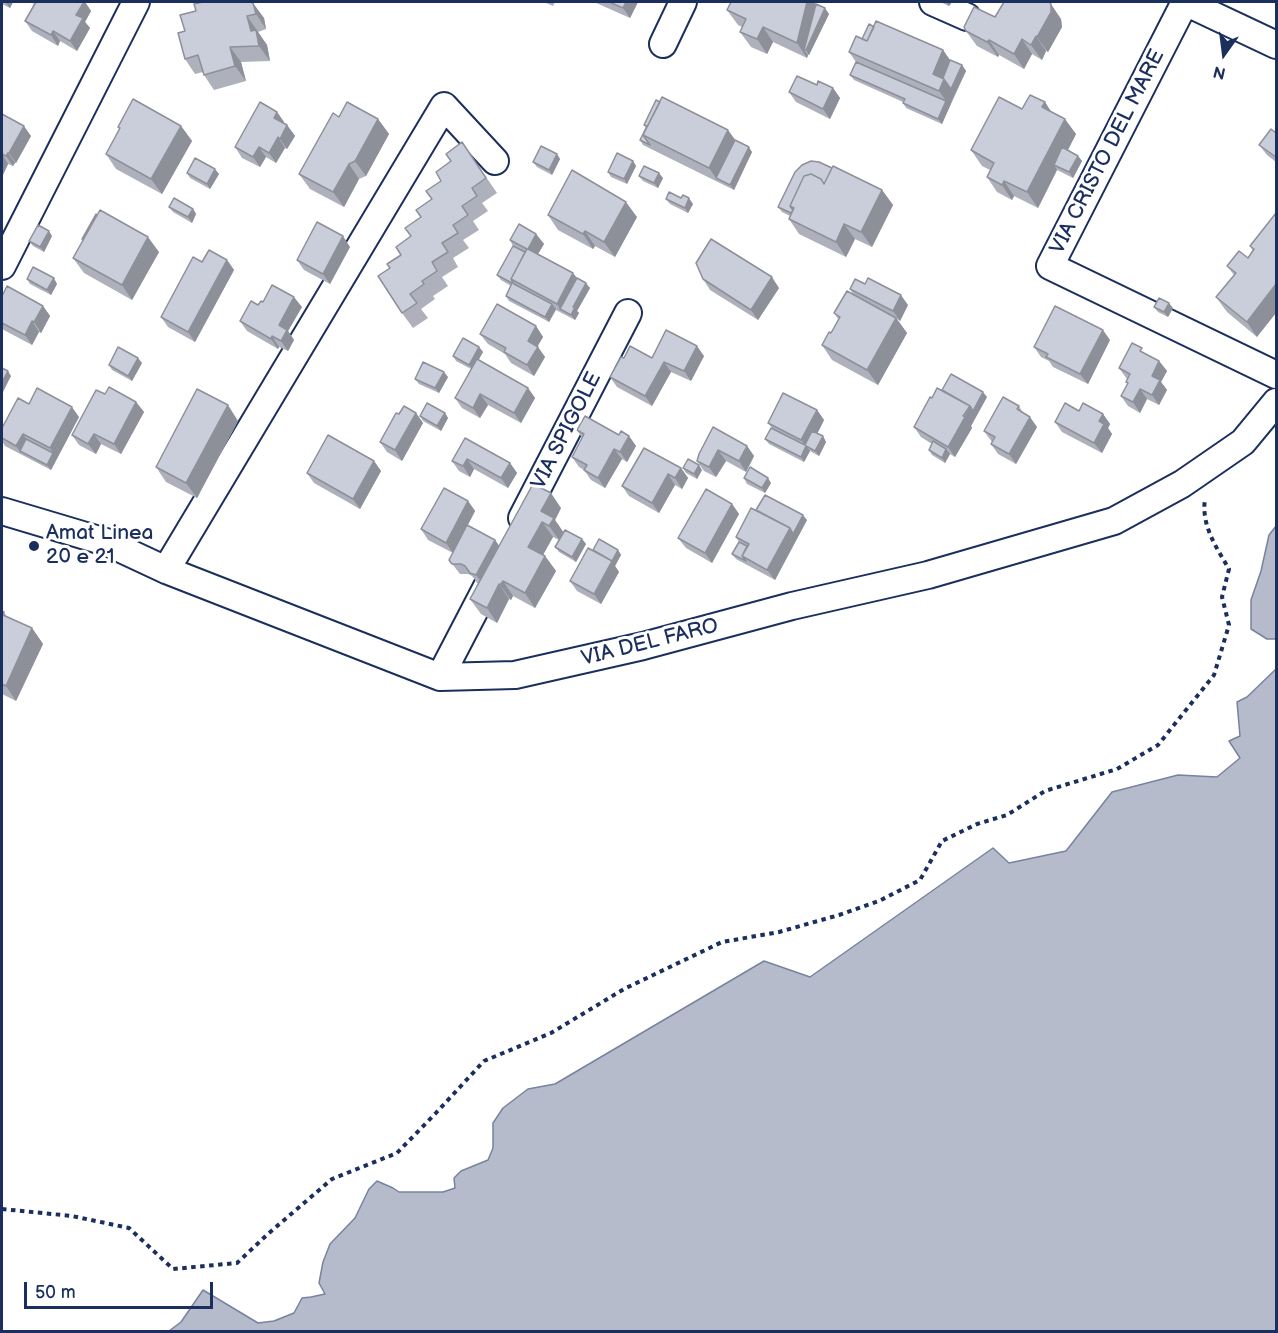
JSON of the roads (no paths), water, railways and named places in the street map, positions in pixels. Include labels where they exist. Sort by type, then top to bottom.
[{"type":"street","points":[[2,266],[136,2]]},
{"type":"street","points":[[663,44],[683,2]]},
{"type":"street","points":[[933,2],[967,18]]},
{"type":"street","name":"VIA CRISTO DEL MARE","points":[[1276,45],[1185,2],[1050,266],[1276,375]]},
{"type":"street","points":[[166,570],[444,106],[495,161]]},
{"type":"street","name":"VIA SPIGOLE","points":[[440,677],[628,313]]},
{"type":"street","name":"VIA DEL FARO","points":[[2,511],[106,542],[166,570],[440,677],[515,675],[643,646],[792,606],[928,575],[1114,521],[1182,484],[1244,442],[1276,402]]},
{"type":"water","points":[[1276,526],[1276,639],[1267,639],[1251,629],[1251,600],[1261,571],[1269,535]]},
{"type":"water","points":[[1276,669],[1276,1331],[169,1331],[181,1322],[203,1290],[258,1323],[274,1321],[294,1313],[302,1298],[325,1294],[319,1283],[323,1262],[330,1244],[355,1218],[369,1189],[377,1181],[399,1192],[443,1192],[455,1188],[454,1178],[461,1171],[488,1160],[493,1148],[493,1123],[503,1108],[528,1089],[555,1084],[764,961],[810,977],[993,848],[1009,863],[1066,851],[1112,792],[1178,775],[1217,777],[1240,758],[1229,741],[1240,736],[1237,702],[1247,697]]},
{"type":"place","name":"Amat Linea 20 e 21","points":[[34,546]]}]
